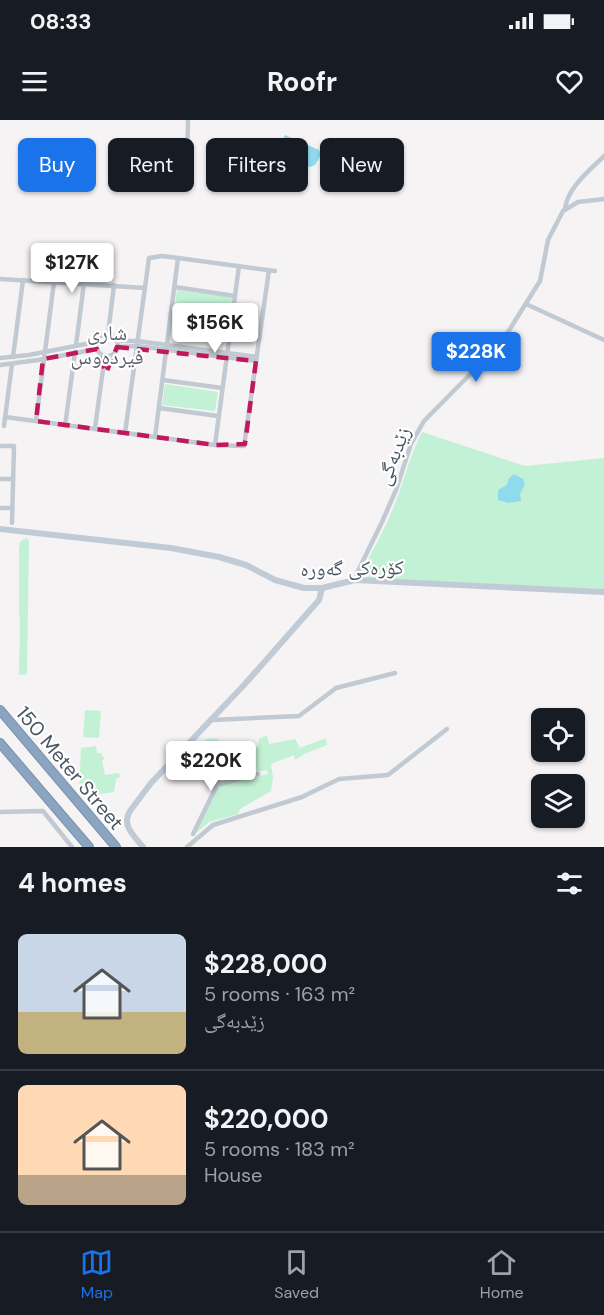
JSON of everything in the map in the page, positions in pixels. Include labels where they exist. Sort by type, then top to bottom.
[{"type":"highway","name":"150 Meter Street","points":[[0,711],[116,847]]},
{"type":"highway","name":"150 Meter Street","points":[[0,743],[89,847]]},
{"type":"street","points":[[188,120],[188,138]]},
{"type":"street","name":"زێدبەگی","points":[[355,580],[396,490],[411,444],[420,427],[432,411],[498,346],[541,276],[549,237],[566,209],[566,200],[580,181],[604,156]]},
{"type":"street","points":[[566,209],[578,202],[604,199]]},
{"type":"street","points":[[5,417],[65,426],[241,447],[245,444],[256,359],[272,271],[162,256],[149,258],[125,433]]},
{"type":"street","points":[[155,437],[178,258]]},
{"type":"street","points":[[215,445],[239,266]]},
{"type":"street","points":[[0,279],[145,288]]},
{"type":"street","points":[[13,357],[23,280]]},
{"type":"street","points":[[36,421],[54,282]]},
{"type":"street","points":[[76,345],[84,283]]},
{"type":"street","points":[[114,285],[108,334],[117,344],[167,347],[256,359]]},
{"type":"street","points":[[175,287],[235,296]]},
{"type":"street","points":[[526,303],[603,337]]},
{"type":"street","points":[[171,315],[231,323]]},
{"type":"street","points":[[0,358],[96,342],[101,336],[108,334]]},
{"type":"street","points":[[96,342],[99,353],[105,356],[113,354],[117,344]]},
{"type":"street","points":[[0,365],[97,349]]},
{"type":"street","points":[[65,426],[75,352]]},
{"type":"street","points":[[95,429],[105,356]]},
{"type":"street","points":[[4,426],[12,364]]},
{"type":"street","points":[[163,380],[222,388]]},
{"type":"street","points":[[159,408],[218,416]]},
{"type":"street","points":[[0,446],[14,446],[12,523]]},
{"type":"street","points":[[0,479],[13,479]]},
{"type":"street","points":[[0,508],[12,508]]},
{"type":"street","name":"کۆرەکی گەورە","points":[[0,530],[171,548],[230,559],[275,580],[305,588],[322,588],[355,580],[604,592]]},
{"type":"street","points":[[144,847],[128,826],[128,815],[152,783],[320,600],[322,588]]},
{"type":"street","points":[[212,720],[299,716],[336,688],[395,672]]},
{"type":"street","points":[[188,847],[213,825],[302,797],[339,779],[388,775],[447,729]]},
{"type":"street","points":[[174,759],[182,764],[213,770],[218,783],[193,834]]},
{"type":"street","points":[[218,783],[258,774]]},
{"type":"street","points":[[0,812],[44,812],[72,847]]},
{"type":"highlighted area","points":[[117,347],[256,361],[245,444],[215,445],[36,421],[43,359],[97,349],[106,373]]},
{"type":"green space","points":[[177,290],[232,297],[230,319],[174,313]]},
{"type":"green space","points":[[165,384],[218,392],[215,411],[162,405]]},
{"type":"green space","points":[[422,432],[525,466],[604,458],[604,589],[363,578],[360,573],[391,514]]},
{"type":"green space","points":[[26,538],[29,540],[27,674],[19,675],[19,549],[20,542]]},
{"type":"green space","points":[[85,710],[101,711],[99,738],[83,737]]},
{"type":"green space","points":[[267,735],[269,744],[295,739],[300,748],[326,738],[327,745],[295,760],[294,755],[271,764],[273,778],[271,791],[240,809],[238,814],[209,822],[194,835],[217,786],[268,774],[267,770],[257,772],[256,766],[245,766],[247,777],[220,783],[215,766],[212,768],[187,763],[206,764],[218,761],[219,766],[223,765],[226,770],[229,762],[224,761],[234,757],[234,753],[226,752],[243,753],[248,748],[258,747],[259,739]]},
{"type":"green space","points":[[217,738],[221,745],[218,756],[204,759],[189,755],[207,739]]},
{"type":"green space","points":[[96,746],[97,753],[101,753],[105,760],[102,760],[105,775],[119,773],[120,777],[116,779],[114,792],[85,796],[79,791],[81,748]]},
{"type":"water","points":[[308,145],[320,152],[315,165],[308,166]]},
{"type":"water","points":[[514,474],[523,479],[525,484],[520,494],[521,501],[508,503],[498,500],[498,490],[507,485],[509,478]]},
{"type":"district","name":"شاری فیردەوس","points":[[107,345]]}]
